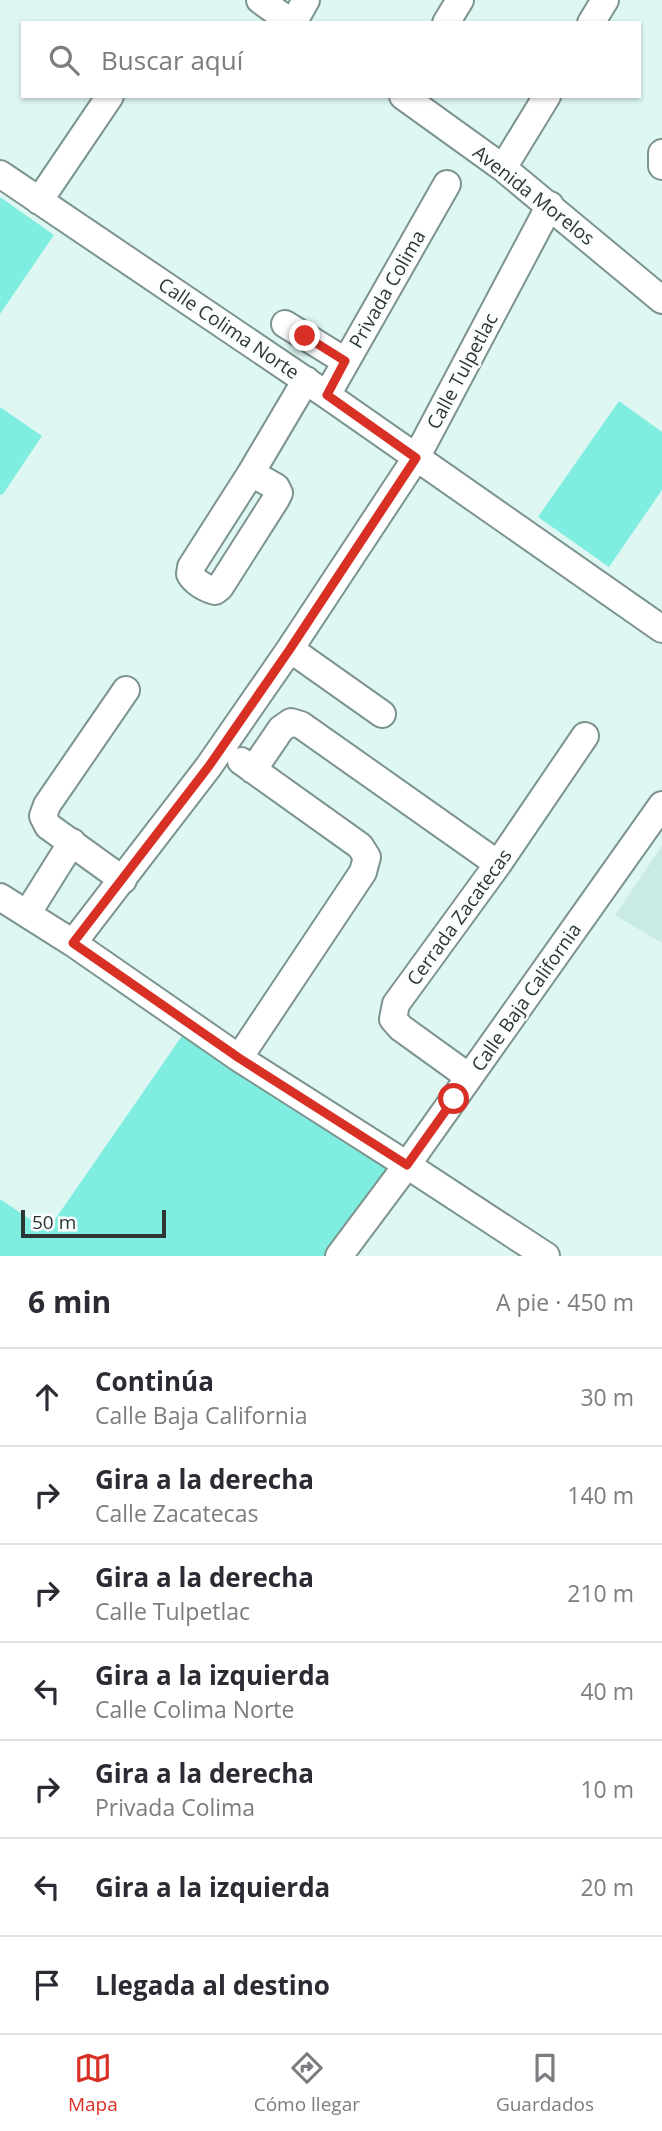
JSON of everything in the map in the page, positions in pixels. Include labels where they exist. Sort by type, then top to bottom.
[{"type":"street","points":[[260,0],[290,21]]},
{"type":"street","points":[[294,21],[306,0]]},
{"type":"street","points":[[447,21],[460,0]]},
{"type":"street","points":[[593,21],[605,0]]},
{"type":"street","points":[[39,201],[109,98]]},
{"type":"street","name":"Avenida Morelos","points":[[406,98],[550,205],[662,300]]},
{"type":"street","points":[[503,168],[546,98]]},
{"type":"street","points":[[662,153],[662,166]]},
{"type":"street","name":"Calle Colima Norte","points":[[0,174],[316,387],[662,629]]},
{"type":"street","name":"Privada Colima","points":[[251,473],[316,387],[345,361],[447,184]]},
{"type":"street","name":"Calle Tulpetlac","points":[[73,943],[209,766],[416,458],[550,205]]},
{"type":"street","points":[[285,324],[345,361]]},
{"type":"street","points":[[290,649],[382,714]]},
{"type":"street","points":[[123,880],[48,826],[43,816],[47,805],[126,690]]},
{"type":"street","points":[[239,1058],[363,872],[367,857],[360,846],[247,766],[290,722],[301,725],[498,864]]},
{"type":"street","name":"Cerrada Zacatecas","points":[[469,1077],[401,1028],[393,1019],[396,1004],[498,864],[585,736]]},
{"type":"street","name":"Calle Baja California","points":[[339,1256],[407,1165],[662,805]]},
{"type":"street","points":[[27,914],[72,842]]},
{"type":"street","points":[[0,897],[73,943],[239,1058],[546,1256]]},
{"type":"shaded area","points":[[0,197],[54,235],[0,314]]},
{"type":"shaded area","points":[[619,401],[662,432],[662,490],[609,567],[538,517]]},
{"type":"shaded area","points":[[0,407],[42,436],[0,495]]},
{"type":"shaded area","points":[[662,846],[662,943],[615,915]]},
{"type":"shaded area","points":[[193,1020],[407,1165],[342,1256],[0,1256],[0,1199],[47,1231]]},
{"type":"route","points":[[305,336],[345,361],[327,395],[416,458],[209,766],[73,943],[239,1058],[407,1165],[454,1099]]}]
